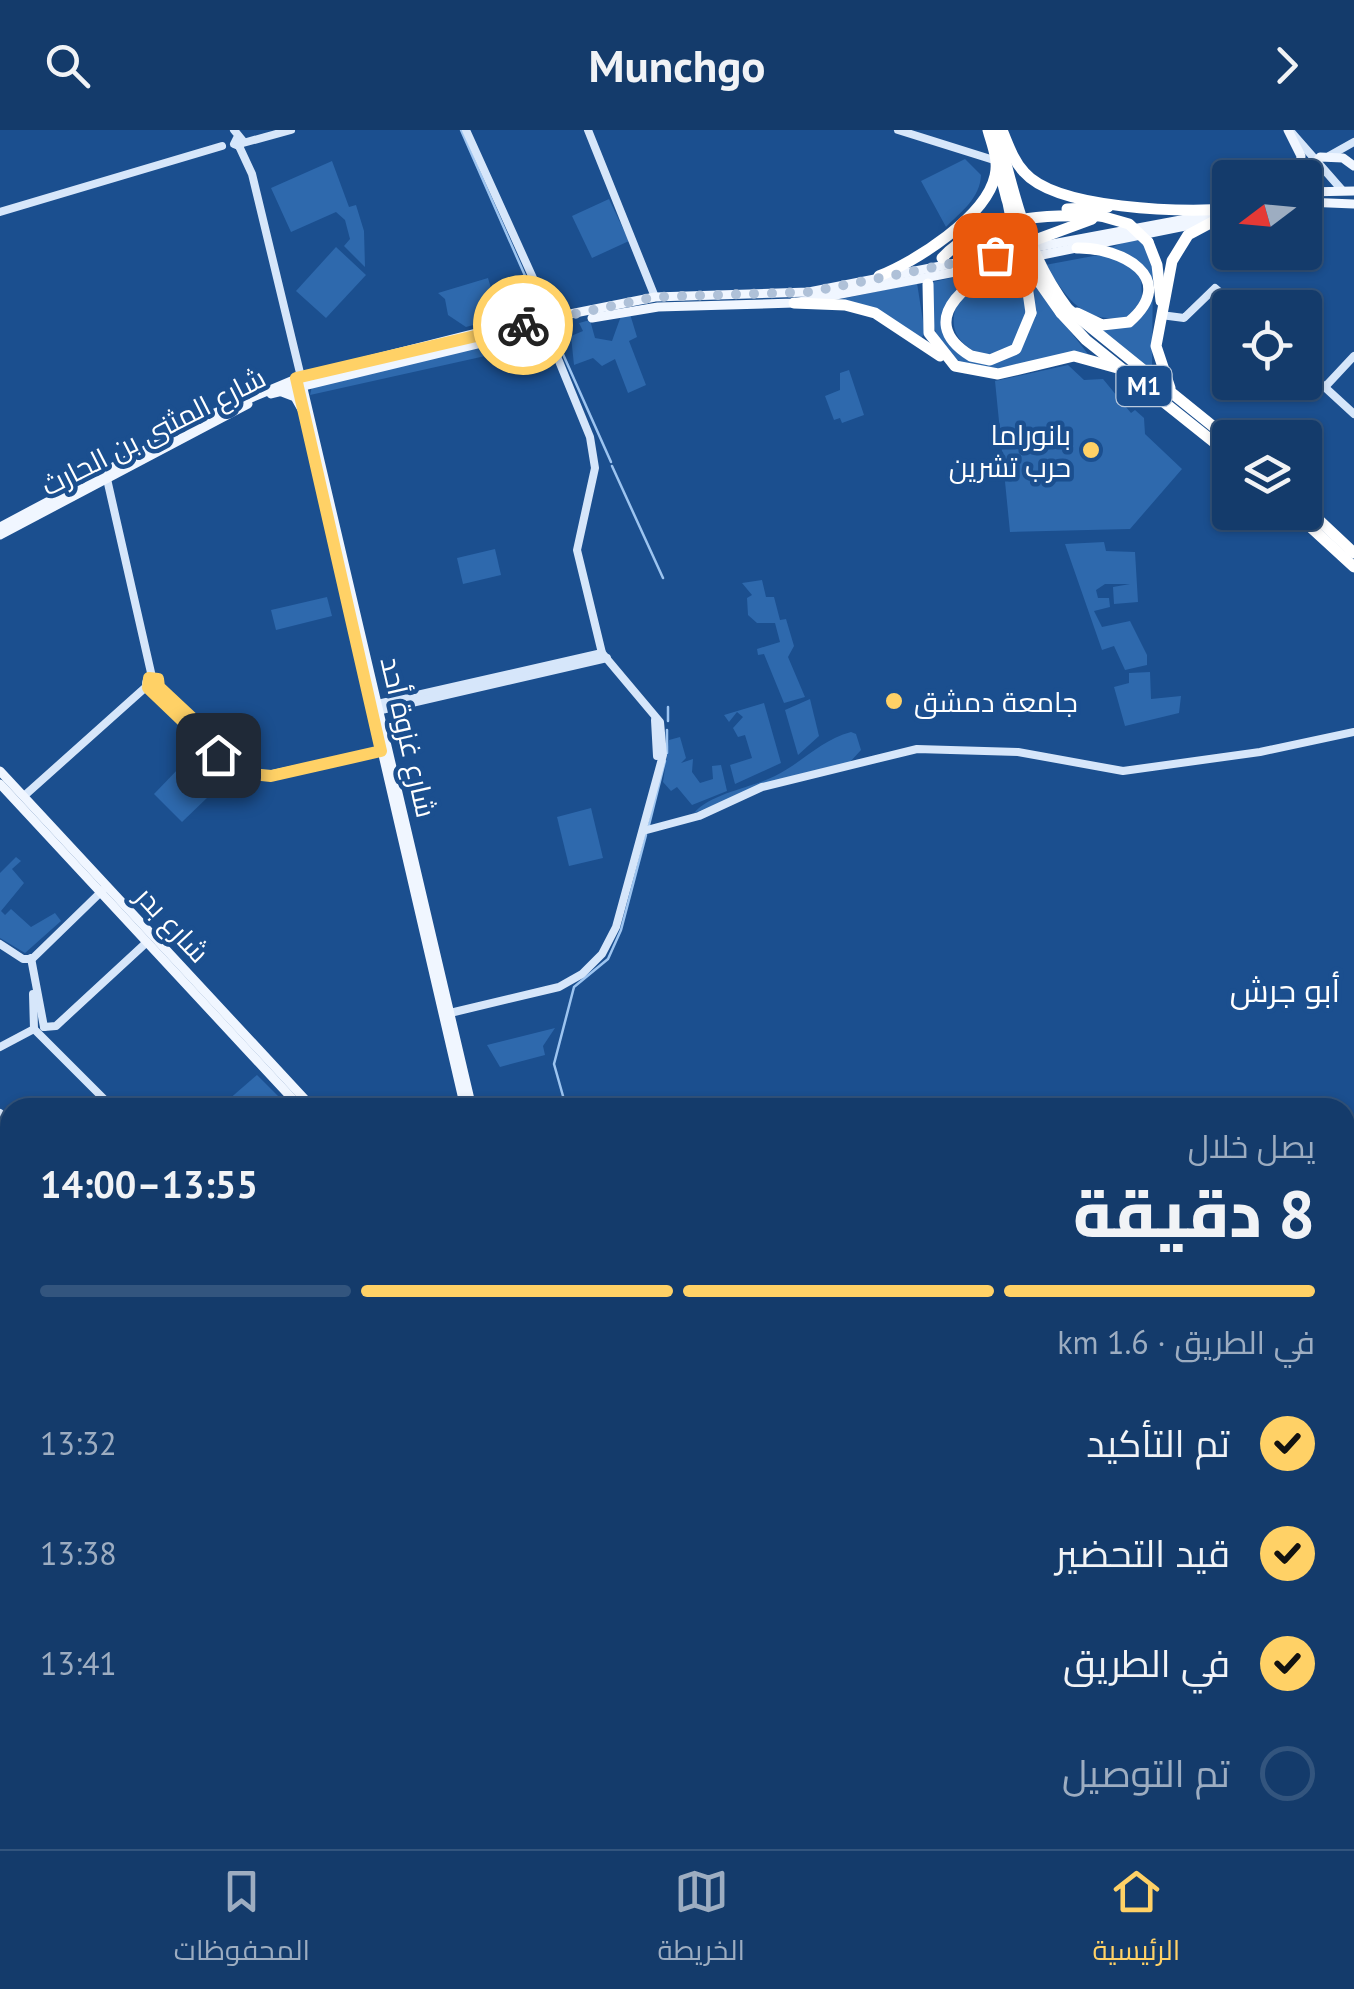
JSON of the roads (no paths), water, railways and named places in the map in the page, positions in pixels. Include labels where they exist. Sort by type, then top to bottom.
[{"type":"highway","points":[[994,130],[996,158],[1031,290],[1031,313],[1016,349],[1000,358],[971,356],[950,333],[948,313],[961,290],[986,272],[1016,260]]},
{"type":"highway","points":[[994,130],[1036,182],[1122,206],[1168,213],[1212,214]]},
{"type":"highway","points":[[994,130],[1025,234],[1064,311]]},
{"type":"highway","points":[[879,276],[913,262],[986,196],[996,158]]},
{"type":"highway","points":[[1008,202],[1028,262],[1064,311],[1112,326],[1129,322],[1146,300],[1145,276],[1128,257],[1077,248]]},
{"type":"highway","points":[[942,258],[976,234],[1040,214],[1122,206]]},
{"type":"highway","points":[[1040,214],[1100,216],[1129,224],[1148,242],[1156,265],[1161,315]]},
{"type":"highway","points":[[995,255],[1100,216]]},
{"type":"highway","points":[[1172,392],[1156,346],[1161,315],[1177,248],[1193,230],[1212,221]]},
{"type":"highway","points":[[928,284],[924,301],[928,333],[955,366]]},
{"type":"highway","points":[[794,302],[845,304],[874,313],[955,366],[998,374],[1074,356],[1121,369]]},
{"type":"highway","name":"M1","points":[[1064,311],[1121,369],[1212,441]]},
{"type":"highway","name":"M1","points":[[1064,311],[1212,425]]},
{"type":"highway","points":[[1322,524],[1354,553]]},
{"type":"highway","points":[[1314,530],[1354,567]]},
{"type":"main road","points":[[239,139],[278,130]]},
{"type":"main road","points":[[239,139],[291,130]]},
{"type":"main road","points":[[450,1012],[570,980],[593,957],[612,925],[641,830],[658,754],[652,711],[604,655],[578,550],[595,468],[590,437],[548,323],[466,130]]},
{"type":"main road","points":[[588,130],[654,297]]},
{"type":"main road","points":[[898,130],[996,158]]},
{"type":"main road","points":[[1288,130],[1316,160],[1354,142]]},
{"type":"main road","points":[[1288,130],[1301,160]]},
{"type":"main road","points":[[239,139],[252,174],[299,382]]},
{"type":"main road","points":[[0,210],[222,146]]},
{"type":"main road","points":[[1329,156],[1354,166]]},
{"type":"main road","points":[[1322,167],[1354,204]]},
{"type":"main road","points":[[1322,191],[1354,190]]},
{"type":"main road","points":[[1322,203],[1354,204]]},
{"type":"main road","name":"شارع المثنى بن الحارث","points":[[548,323],[658,307],[794,302],[1077,248],[1212,217]]},
{"type":"main road","name":"شارع المثنى بن الحارث","points":[[0,531],[215,413],[299,382],[654,297],[766,296],[1212,217]]},
{"type":"main road","points":[[1161,315],[1184,318],[1212,290]]},
{"type":"main road","points":[[1325,387],[1354,356]]},
{"type":"main road","name":"شارع المثنى بن الحارث","points":[[0,531],[299,382]]},
{"type":"main road","name":"شارع غزوة أحد","points":[[299,382],[450,1012],[466,1098]]},
{"type":"main road","name":"شارع غزوة أحد","points":[[299,382],[375,708],[381,751],[466,1098]]},
{"type":"main road","points":[[1322,384],[1354,414]]},
{"type":"main road","points":[[271,394],[290,394],[304,413]]},
{"type":"main road","points":[[107,479],[153,685],[233,770],[249,778],[381,751]]},
{"type":"main road","points":[[375,708],[604,655]]},
{"type":"main road","points":[[24,796],[153,685]]},
{"type":"main road","points":[[641,830],[699,816],[762,787],[916,749],[1018,752],[1123,770],[1260,752],[1354,732]]},
{"type":"main road","name":"شارع بدر","points":[[0,770],[101,892],[302,1098]]},
{"type":"main road","name":"شارع بدر","points":[[0,784],[291,1098]]},
{"type":"main road","points":[[27,957],[101,892]]},
{"type":"main road","points":[[0,942],[27,957],[41,1026],[104,1098]]},
{"type":"main road","points":[[0,1047],[41,1026],[147,942]]},
{"type":"waterway","points":[[461,130],[537,303]]},
{"type":"waterway","points":[[554,334],[611,462]]},
{"type":"waterway","points":[[612,466],[663,578]]},
{"type":"waterway","points":[[668,707],[668,721]]},
{"type":"waterway","points":[[667,730],[667,753]]},
{"type":"waterway","points":[[649,825],[665,761]]},
{"type":"waterway","points":[[563,1096],[554,1064],[574,987],[608,959],[621,930],[646,835]]},
{"type":"place","name":"بانوراما حرب تشرين","points":[[1091,450]]},
{"type":"place","name":"جامعة دمشق","points":[[894,701]]},
{"type":"district","name":"أبو جرش","points":[[1285,990]]}]
